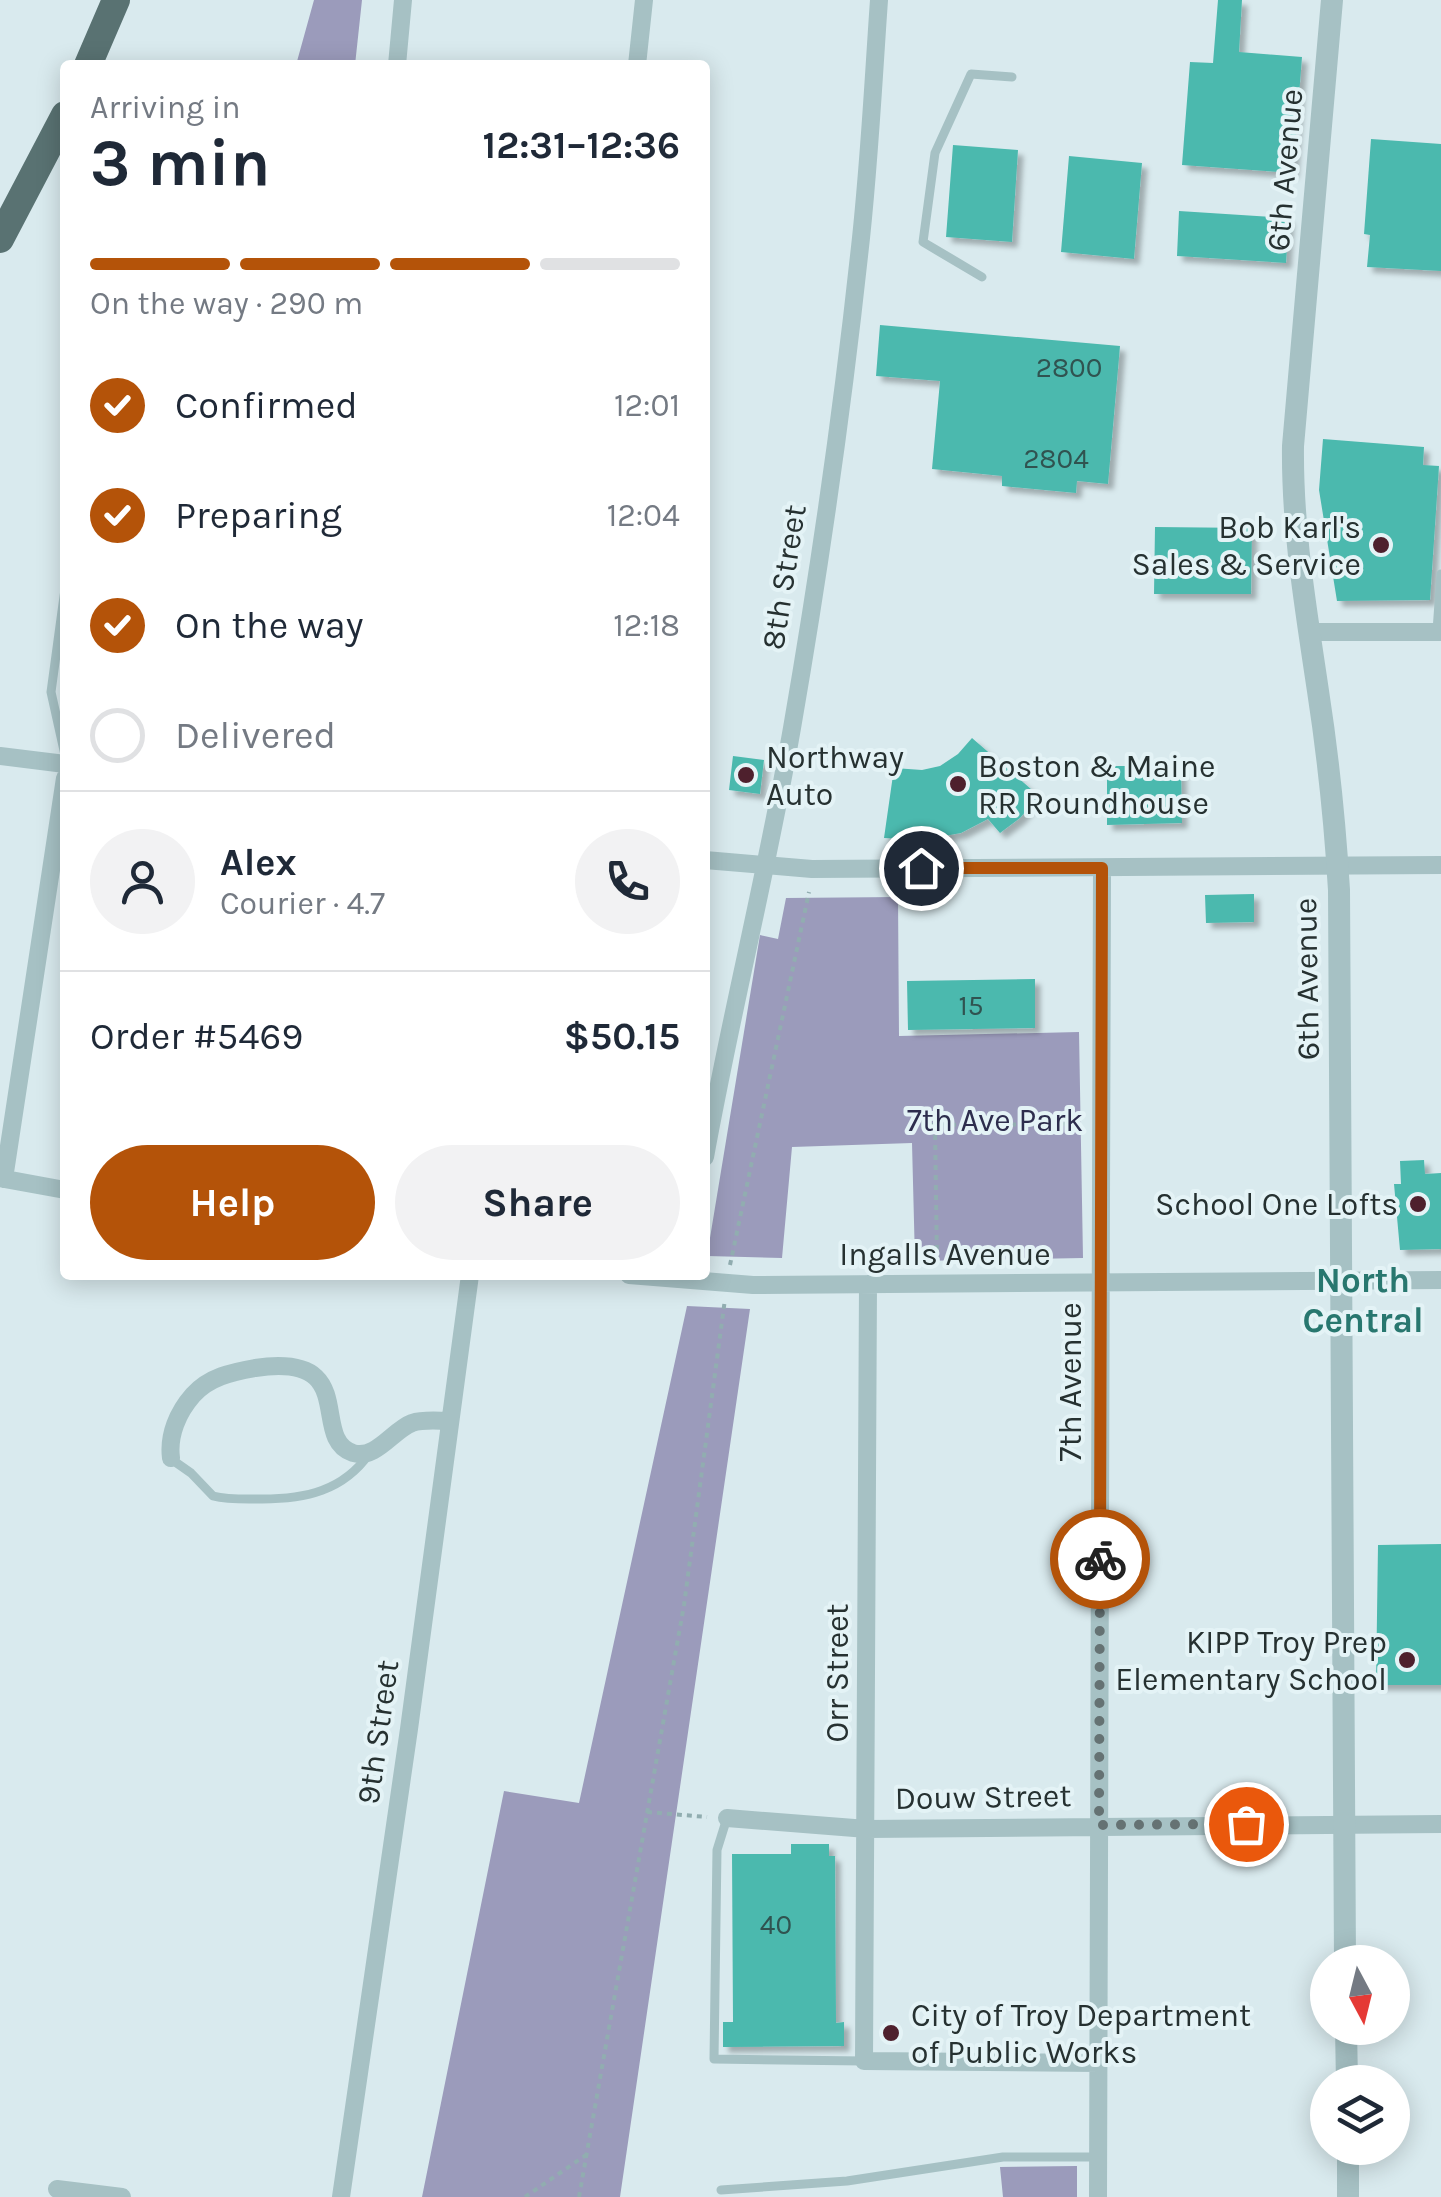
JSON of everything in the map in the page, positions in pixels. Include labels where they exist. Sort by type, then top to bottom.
[{"type":"main road","points":[[90,60],[116,0]]},
{"type":"main road","points":[[0,239],[60,125]]},
{"type":"street","points":[[397,60],[403,0]]},
{"type":"street","points":[[638,60],[644,0]]},
{"type":"street","name":"8th Street","points":[[710,1129],[793,722],[846,371],[860,252],[879,0]]},
{"type":"street","name":"6th Avenue","points":[[1332,0],[1293,446],[1292,497],[1299,573],[1323,725],[1337,866],[1343,1281],[1345,1945]]},
{"type":"street","points":[[1309,632],[1439,632]]},
{"type":"street","points":[[0,756],[60,763]]},
{"type":"street","points":[[60,810],[2,1178],[60,1189]]},
{"type":"street","points":[[710,860],[766,866],[1441,866]]},
{"type":"street","name":"7th Avenue","points":[[1098,2197],[1102,868]]},
{"type":"street","name":"9th Street","points":[[341,2197],[469,1280]]},
{"type":"street","name":"Ingalls Avenue","points":[[698,1280],[727,1284],[937,1284],[1441,1280]]},
{"type":"street","name":"Orr Street","points":[[864,2061],[868,1284]]},
{"type":"street","points":[[171,1458],[173,1430],[195,1392],[234,1372],[270,1366],[312,1374],[329,1396],[331,1423],[341,1446],[360,1454],[371,1452],[416,1422],[450,1420]]},
{"type":"street","name":"Douw Street","points":[[727,1818],[867,1829],[1441,1824]]},
{"type":"street","points":[[864,2061],[1099,2063]]},
{"type":"street","points":[[1348,2165],[1348,2197]]},
{"type":"street","points":[[57,2189],[122,2197]]},
{"type":"lane","points":[[982,277],[924,242],[935,153],[971,74],[1012,78]]},
{"type":"lane","points":[[1439,632],[1441,574]]},
{"type":"lane","points":[[60,626],[51,692],[60,732]]},
{"type":"lane","points":[[171,1458],[213,1496],[285,1499],[331,1488],[358,1470],[371,1452]]},
{"type":"lane","points":[[727,1818],[716,1850],[714,2059],[864,2061]]},
{"type":"lane","points":[[721,2190],[846,2182],[1002,2157],[1099,2157]]},
{"type":"path","points":[[579,2197],[684,1605],[727,1284],[809,892]]},
{"type":"path","points":[[911,1125],[1101,1124]]},
{"type":"path","points":[[935,1125],[937,1284]]},
{"type":"path","points":[[646,1812],[727,1818]]},
{"type":"path","points":[[525,2197],[586,2155]]},
{"type":"green space","points":[[314,0],[362,0],[356,60],[297,60]]},
{"type":"green space","name":"7th Ave Park","points":[[898,897],[899,1036],[1079,1032],[1083,1258],[915,1261],[912,1143],[792,1147],[782,1258],[710,1256],[760,935],[778,939],[786,898]]},
{"type":"green space","points":[[687,1306],[750,1309],[620,2197],[422,2197],[504,1791],[579,1803]]},
{"type":"green space","points":[[1077,2166],[1077,2197],[1003,2197],[1000,2167]]},
{"type":"building","points":[[1218,0],[1242,0],[1239,52],[1302,57],[1293,173],[1182,165],[1190,62],[1213,63]]},
{"type":"building","points":[[1371,139],[1441,144],[1441,271],[1367,267],[1370,235],[1364,234]]},
{"type":"building","points":[[953,145],[1018,150],[1012,242],[946,237]]},
{"type":"building","points":[[1069,156],[1142,163],[1134,259],[1061,252]]},
{"type":"building","points":[[1179,211],[1289,218],[1286,263],[1177,256]]},
{"type":"building","points":[[880,325],[1120,346],[1108,484],[1077,481],[1076,493],[1002,486],[1002,476],[932,469],[940,381],[876,376]]},
{"type":"building","name":"Bob Karl's Sales & Service","points":[[1323,439],[1424,447],[1423,465],[1439,466],[1430,600],[1337,601],[1319,490]]},
{"type":"building","points":[[1155,527],[1252,528],[1251,594],[1154,594]]},
{"type":"building","name":"Boston & Maine RR Roundhouse","points":[[972,738],[1039,796],[1020,818],[1000,833],[988,819],[961,833],[922,840],[884,838],[894,768],[922,770],[940,766]]},
{"type":"building","name":"Northway Auto","points":[[733,756],[764,760],[760,794],[729,790]]},
{"type":"building","points":[[1107,766],[1181,766],[1182,823],[1107,825]]},
{"type":"building","points":[[1254,894],[1254,922],[1206,923],[1205,895]]},
{"type":"building","points":[[1035,979],[1035,1028],[908,1030],[907,981]]},
{"type":"building","name":"School One Lofts","points":[[1424,1160],[1425,1174],[1441,1173],[1441,1249],[1400,1250],[1394,1184],[1401,1184],[1400,1161]]},
{"type":"building","points":[[1441,1544],[1441,1685],[1376,1685],[1378,1545]]},
{"type":"building","points":[[791,1844],[829,1844],[829,1856],[835,1856],[836,2023],[844,2022],[844,2046],[723,2047],[723,2022],[733,2022],[732,1854],[791,1854]]},
{"type":"way so far","points":[[1100,1559],[1099,1825],[1246,1824]]},
{"type":"place","name":"Bob Karl's Sales & Service","points":[[1381,545]]},
{"type":"place","name":"Northway Auto","points":[[746,775]]},
{"type":"place","name":"Boston & Maine RR Roundhouse","points":[[958,784]]},
{"type":"place","name":"School One Lofts","points":[[1418,1204]]},
{"type":"place","name":"KIPP Troy Prep Elementary School","points":[[1407,1660]]},
{"type":"place","name":"City of Troy Department of Public Works","points":[[891,2033]]},
{"type":"district","name":"North Central","points":[[1363,1300]]},
{"type":"route","points":[[921,868],[1102,868],[1100,1559]]}]
